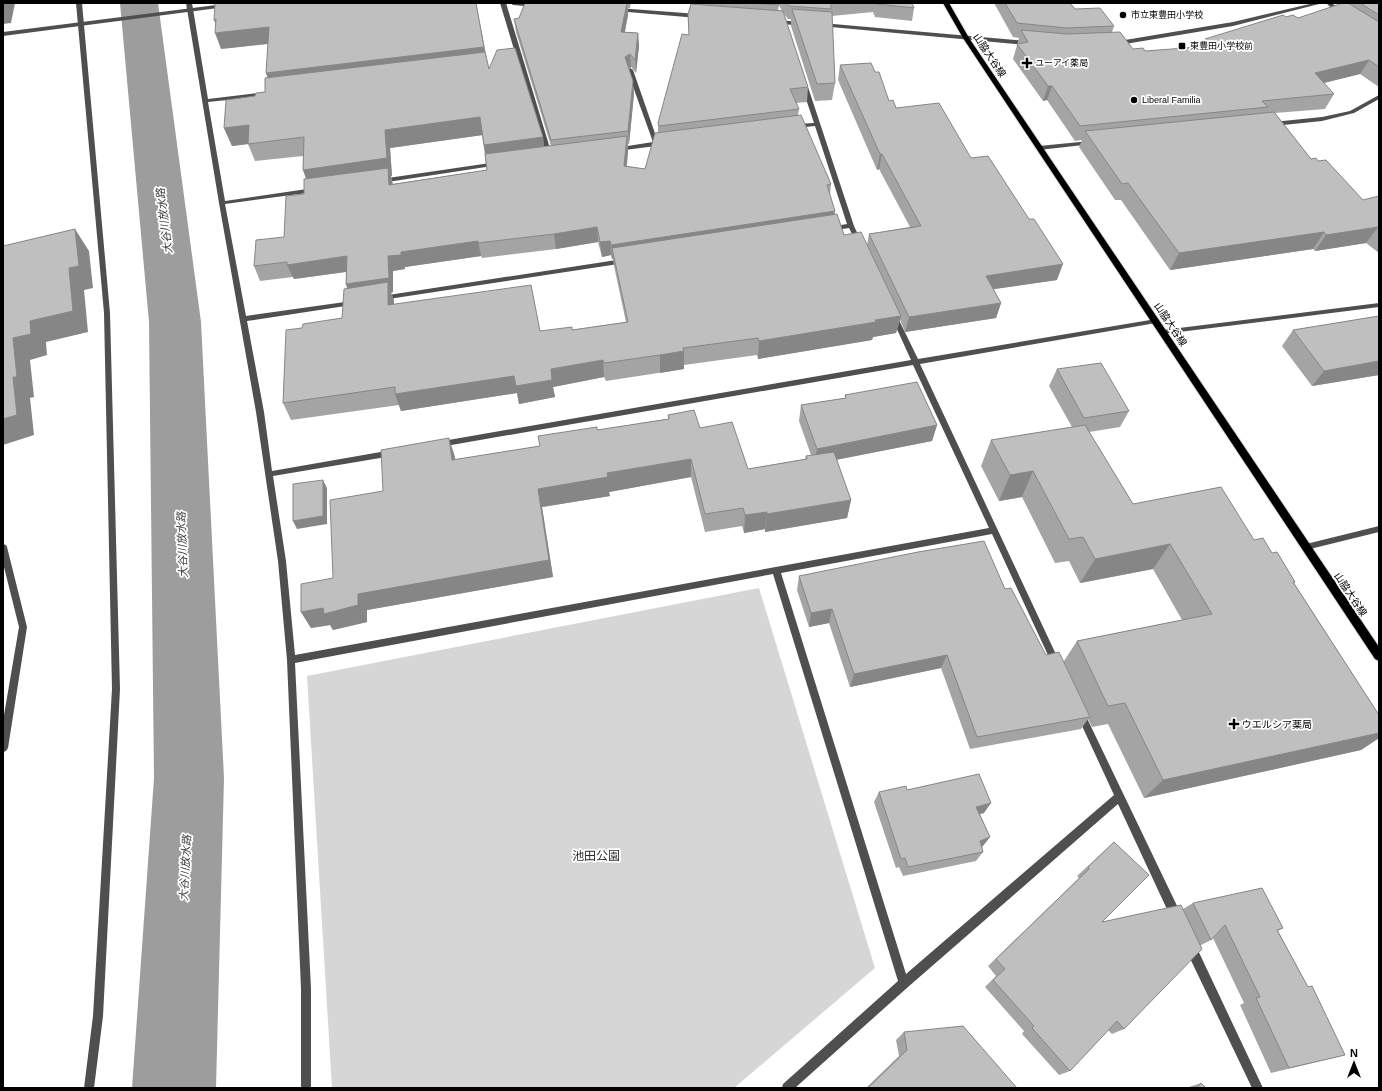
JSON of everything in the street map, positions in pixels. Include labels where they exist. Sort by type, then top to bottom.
[{"type":"main road","name":"山脇大谷線","points":[[946,3],[966,38],[1379,656]]},
{"type":"street","points":[[79,3],[107,313],[116,689],[98,1016],[89,1088]]},
{"type":"street","points":[[503,3],[550,157]]},
{"type":"street","points":[[513,3],[544,5]]},
{"type":"street","points":[[1114,44],[1134,42],[1232,24],[1320,3]]},
{"type":"street","points":[[1329,3],[1347,19]]},
{"type":"street","points":[[3,34],[81,24],[190,6],[234,5]]},
{"type":"street","points":[[190,6],[222,203],[244,319],[270,474],[282,562],[291,660],[306,989],[306,1088]]},
{"type":"street","points":[[614,10],[708,17]]},
{"type":"street","points":[[781,16],[788,29]]},
{"type":"street","points":[[770,21],[809,24]]},
{"type":"street","points":[[817,25],[1032,43]]},
{"type":"street","points":[[513,63],[521,62]]},
{"type":"street","points":[[630,70],[656,144]]},
{"type":"street","points":[[803,80],[851,226],[862,247]]},
{"type":"street","points":[[206,101],[277,92]]},
{"type":"street","points":[[1270,124],[1322,119],[1352,112],[1379,97]]},
{"type":"street","points":[[786,128],[817,124]]},
{"type":"street","points":[[610,149],[672,142]]},
{"type":"street","points":[[1040,148],[1095,142]]},
{"type":"street","points":[[542,158],[557,156]]},
{"type":"street","points":[[370,182],[503,164]]},
{"type":"street","points":[[222,203],[323,189]]},
{"type":"street","points":[[820,231],[851,226]]},
{"type":"street","points":[[378,299],[630,260]]},
{"type":"street","points":[[244,319],[362,301]]},
{"type":"street","points":[[1163,332],[1379,306]]},
{"type":"street","points":[[892,312],[1062,674]]},
{"type":"street","points":[[436,445],[1156,321]]},
{"type":"street","points":[[270,474],[396,452]]},
{"type":"street","points":[[1306,547],[1379,529]]},
{"type":"street","points":[[291,660],[994,530]]},
{"type":"street","points":[[3,547],[23,627],[3,748]]},
{"type":"street","points":[[776,570],[904,983]]},
{"type":"street","points":[[1078,710],[1180,925]]},
{"type":"street","points":[[787,1088],[904,983],[1119,797]]},
{"type":"street","points":[[1187,939],[1258,1088]]},
{"type":"green space","name":"池田公園","points":[[759,588],[875,968],[734,1088],[332,1088],[307,676]]},
{"type":"building","points":[[215,3],[476,3],[484,47],[266,73],[269,27],[215,33]]},
{"type":"building","points":[[525,3],[627,3],[621,32],[638,33],[635,60],[630,54],[625,57],[633,81],[628,131],[551,140],[514,19],[519,18]]},
{"type":"building","points":[[749,3],[777,3],[779,5]]},
{"type":"building","points":[[787,3],[831,3],[831,9],[789,6]]},
{"type":"building","points":[[876,3],[912,3],[914,8],[877,4]]},
{"type":"building","points":[[1005,3],[1070,3],[1075,9],[1100,8],[1114,26],[1066,28],[1017,23]]},
{"type":"building","points":[[1343,3],[1348,3],[1379,22],[1379,67],[1369,60],[1315,73],[1334,94],[1262,101],[1268,107],[1080,126],[1052,86],[1048,86],[1017,44],[1028,42],[1021,30],[1067,34],[1120,32],[1133,49],[1143,48],[1145,51],[1212,46],[1205,39],[1283,15],[1286,17],[1293,15],[1298,18]]},
{"type":"building","points":[[1360,3],[1379,3],[1379,15]]},
{"type":"building","points":[[691,4],[783,11],[808,87],[790,89],[799,109],[659,126],[658,123],[682,34],[689,35],[688,14]]},
{"type":"building","points":[[792,9],[832,12],[835,83],[817,84]]},
{"type":"building","points":[[515,48],[543,137],[484,145],[480,117],[385,130],[387,158],[303,170],[304,137],[248,144],[249,125],[224,128],[226,100],[255,96],[256,93],[265,92],[265,78],[485,52],[489,69],[497,50]]},
{"type":"building","points":[[871,63],[875,72],[879,72],[889,101],[893,100],[896,108],[939,103],[971,158],[988,156],[1029,219],[1034,219],[1063,264],[986,276],[1001,303],[909,317],[869,234],[921,226],[882,154],[880,154],[840,65]]},
{"type":"building","points":[[1274,112],[1311,159],[1316,158],[1318,161],[1326,160],[1363,200],[1379,196],[1379,228],[1326,235],[1324,232],[1179,253],[1128,183],[1122,184],[1085,131]]},
{"type":"building","points":[[801,115],[831,184],[827,185],[835,211],[611,245],[610,241],[600,242],[597,227],[554,234],[478,243],[478,241],[401,252],[401,255],[388,256],[389,278],[346,284],[347,256],[287,265],[287,262],[254,266],[256,240],[284,237],[286,196],[304,194],[304,179],[388,168],[389,185],[487,170],[485,154],[627,136],[624,166],[645,169],[655,133]]},
{"type":"building","points":[[837,214],[844,235],[861,232],[901,316],[875,320],[876,322],[759,341],[758,338],[683,348],[684,351],[660,355],[604,363],[603,360],[551,369],[552,380],[516,386],[514,376],[395,394],[395,387],[283,403],[286,330],[302,328],[303,324],[342,318],[344,289],[388,282],[388,305],[531,285],[540,331],[572,327],[572,330],[628,322],[612,248]]},
{"type":"building","points":[[75,229],[79,266],[69,268],[73,311],[30,321],[31,334],[13,338],[17,377],[13,377],[17,415],[3,419],[3,246]]},
{"type":"building","points":[[1379,316],[1379,361],[1324,371],[1293,330]]},
{"type":"building","points":[[1101,363],[1129,411],[1084,418],[1057,369]]},
{"type":"building","points":[[917,382],[937,425],[817,449],[801,405],[846,398],[845,395]]},
{"type":"building","points":[[694,410],[700,428],[732,422],[748,469],[807,459],[806,456],[834,452],[851,500],[767,514],[767,512],[745,515],[743,508],[705,514],[691,459],[607,473],[608,477],[538,489],[549,560],[358,594],[358,605],[324,614],[323,608],[301,612],[301,584],[333,578],[330,500],[383,491],[381,450],[449,438],[452,460],[540,446],[538,436],[597,427],[597,430],[669,419],[668,415]]},
{"type":"building","points":[[1085,425],[1133,504],[1221,487],[1254,540],[1263,538],[1272,553],[1277,552],[1295,582],[1293,582],[1379,715],[1379,733],[1163,780],[1125,703],[1108,706],[1077,641],[1212,614],[1170,544],[1095,559],[1083,537],[1069,539],[1033,471],[1010,475],[991,440]]},
{"type":"building","points":[[323,480],[323,516],[293,521],[293,484]]},
{"type":"building","points":[[984,541],[1005,589],[1011,588],[1046,655],[1059,652],[1090,717],[977,737],[947,655],[854,674],[832,609],[811,613],[799,576],[918,552]]},
{"type":"building","points":[[979,774],[991,803],[976,807],[990,837],[980,841],[983,852],[908,867],[905,858],[901,859],[879,792],[906,786],[907,790]]},
{"type":"building","points":[[1114,842],[1149,875],[1102,922],[1181,905],[1202,949],[1124,1029],[1117,1021],[1070,1071],[1032,1028],[1034,1026],[993,980],[1005,969],[996,959],[1089,869],[1088,867]]},
{"type":"building","points":[[1262,888],[1283,928],[1277,930],[1308,987],[1312,986],[1345,1055],[1289,1068],[1256,998],[1260,997],[1225,925],[1211,940],[1193,903]]},
{"type":"building","points":[[963,1026],[1017,1088],[868,1088],[907,1050],[904,1032]]},
{"type":"building","points":[[1201,1083],[1206,1088],[1197,1088]]},
{"type":"waterway","name":"大谷川放水路","points":[[139,3],[175,322],[189,778],[174,1088]]},
{"type":"place","name":"市立東豊田小学校","points":[[1123,15]]},
{"type":"place","name":"東豊田小学校前","points":[[1182,46]]},
{"type":"place","name":"ユーアイ薬局","points":[[1027,63]]},
{"type":"place","name":"Liberal Familia","points":[[1134,100]]},
{"type":"place","name":"ウエルシア薬局","points":[[1234,724]]}]
